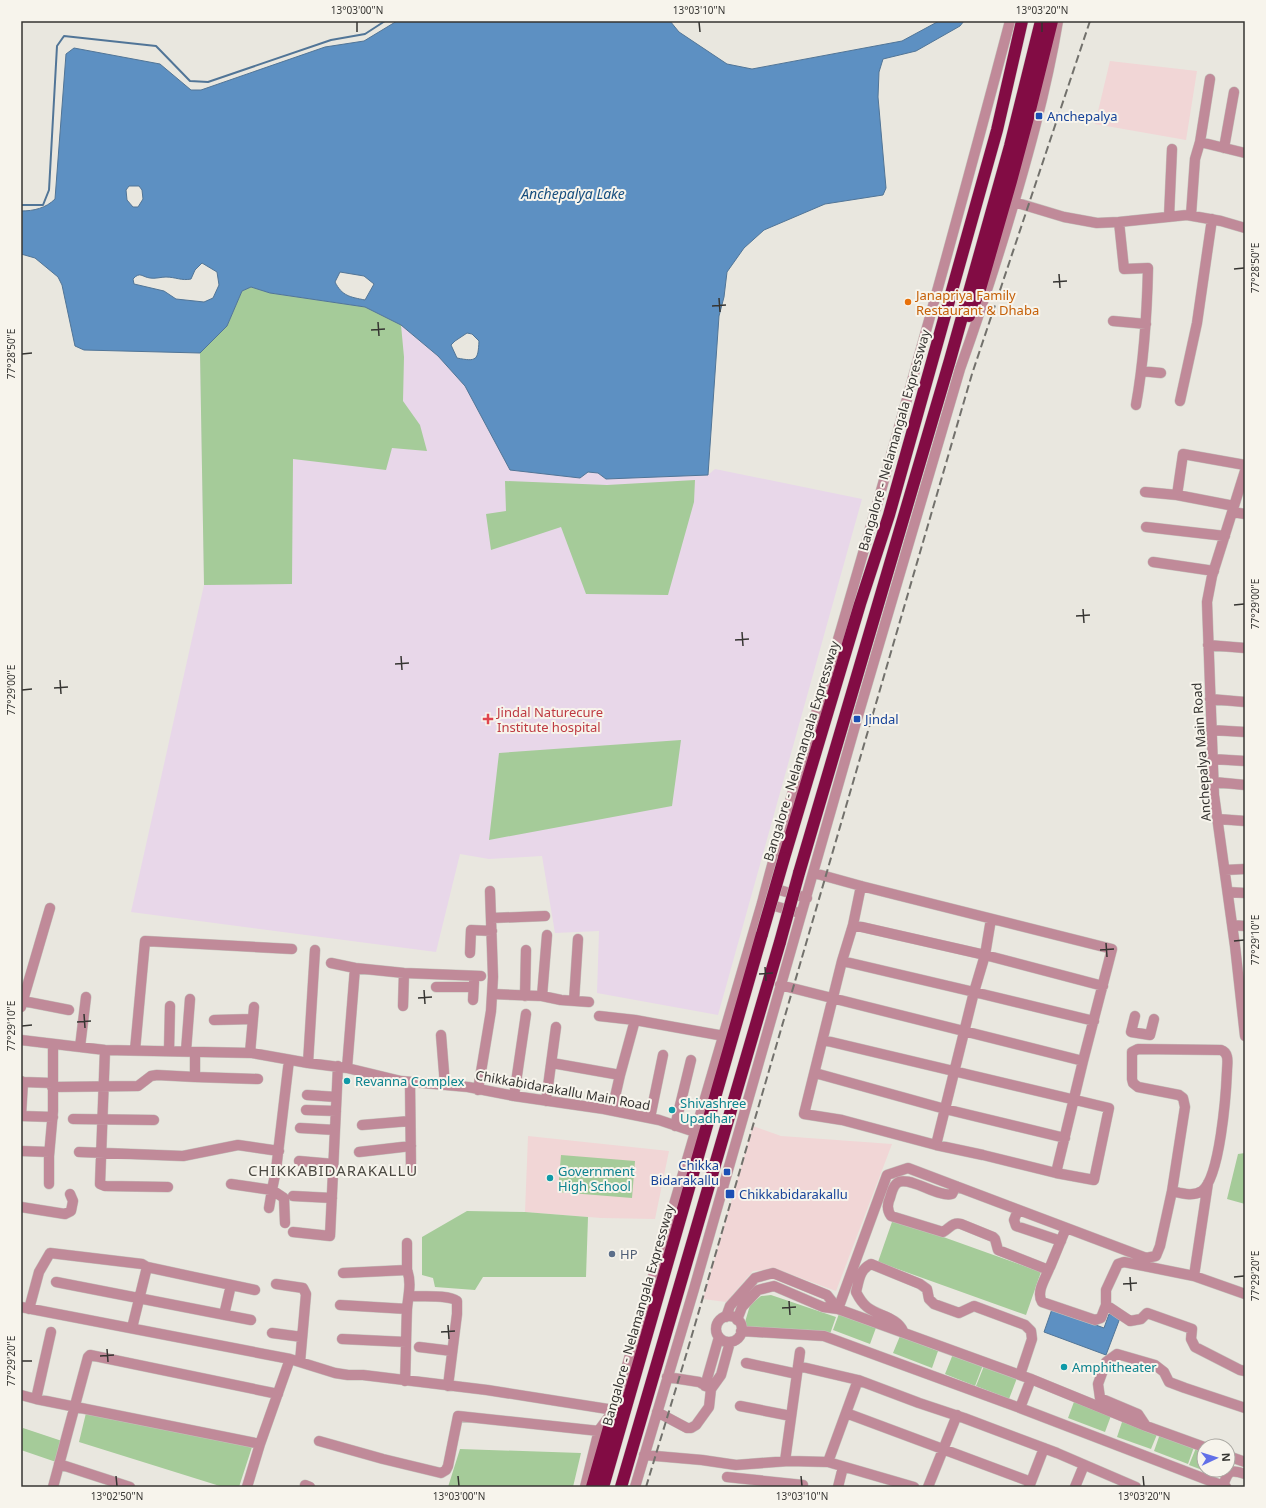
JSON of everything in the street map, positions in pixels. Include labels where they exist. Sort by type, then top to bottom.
[{"type":"highway","name":"Bangalore - Nelamangala Expressway","points":[[603,1487],[786,850],[860,604],[889,514],[997,130],[1022,21]]},
{"type":"highway","points":[[621,1487],[950,360],[1010,146],[1040,21]]},
{"type":"highway","points":[[950,360],[980,289],[1029,114],[1052,21]]},
{"type":"highway","points":[[592,1487],[614,1410]]},
{"type":"street","points":[[586,1487],[598,1431],[614,1410],[724,1036],[767,886],[782,827],[822,699],[932,312],[1010,21]]},
{"type":"street","points":[[635,1487],[694,1289],[780,985],[807,898],[857,718],[958,376],[979,315],[1039,116],[1058,21]]},
{"type":"street","points":[[1191,215],[1196,159],[1210,79]]},
{"type":"street","points":[[1224,148],[1234,92]]},
{"type":"street","points":[[1200,142],[1245,153]]},
{"type":"street","points":[[1169,217],[1172,149]]},
{"type":"street","points":[[1014,202],[1064,217],[1087,222],[1119,222],[1191,215],[1245,228]]},
{"type":"street","points":[[1180,401],[1197,323],[1212,219]]},
{"type":"street","points":[[1119,222],[1124,269],[1148,268],[1146,324],[1136,405]]},
{"type":"street","points":[[1113,322],[1146,324]]},
{"type":"street","points":[[1141,371],[1161,373]]},
{"type":"street","points":[[1177,495],[1182,454],[1245,465]]},
{"type":"street","name":"Anchepalya Main Road","points":[[1245,471],[1214,571],[1207,602],[1214,782],[1232,925],[1242,982],[1245,1036]]},
{"type":"street","points":[[1145,492],[1177,495],[1233,509],[1245,514]]},
{"type":"street","points":[[1146,527],[1225,536]]},
{"type":"street","points":[[1153,562],[1214,571]]},
{"type":"street","points":[[1208,645],[1245,648]]},
{"type":"street","points":[[1210,699],[1245,702]]},
{"type":"street","points":[[1211,730],[1245,732]]},
{"type":"street","points":[[1212,759],[1245,762]]},
{"type":"street","points":[[1214,782],[1245,785]]},
{"type":"street","points":[[1218,819],[1245,821]]},
{"type":"street","points":[[1225,870],[1245,869]]},
{"type":"street","points":[[814,873],[1112,949],[1056,1173]]},
{"type":"street","points":[[767,886],[807,898]]},
{"type":"street","points":[[823,1040],[1109,1108],[1094,1180],[936,1146],[842,1120],[804,1114],[842,961],[853,925],[861,886]]},
{"type":"street","points":[[478,1090],[491,1011],[493,977],[490,891]]},
{"type":"street","points":[[1228,892],[1245,893]]},
{"type":"street","points":[[762,903],[802,913]]},
{"type":"street","points":[[50,908],[22,1004],[69,1010]]},
{"type":"street","points":[[492,918],[545,916]]},
{"type":"street","points":[[936,1146],[974,992],[985,955],[991,919]]},
{"type":"street","points":[[853,925],[985,955],[1103,986]]},
{"type":"street","points":[[1232,925],[1245,926]]},
{"type":"street","points":[[470,953],[471,930],[492,931]]},
{"type":"street","points":[[542,996],[547,935]]},
{"type":"street","points":[[574,1001],[578,939]]},
{"type":"street","points":[[135,1050],[146,941],[292,949]]},
{"type":"street","points":[[308,1063],[315,950]]},
{"type":"street","points":[[525,996],[526,950]]},
{"type":"street","points":[[842,961],[1094,1021]]},
{"type":"street","points":[[330,963],[355,968],[404,973],[478,976],[473,987],[473,1000]]},
{"type":"street","points":[[293,1232],[330,1236],[336,1097],[342,1067],[355,968]]},
{"type":"street","points":[[403,1006],[404,973]]},
{"type":"street","points":[[780,985],[1083,1062]]},
{"type":"street","points":[[436,987],[473,987]]},
{"type":"street","points":[[492,994],[542,996],[561,1000],[589,1002]]},
{"type":"street","points":[[80,1047],[86,997]]},
{"type":"street","points":[[190,999],[191,1052],[195,1077]]},
{"type":"street","points":[[169,1051],[170,1006]]},
{"type":"street","points":[[250,1053],[254,1007]]},
{"type":"street","points":[[514,1096],[526,1014]]},
{"type":"street","points":[[599,1016],[635,1020],[724,1036]]},
{"type":"street","points":[[1134,1016],[1131,1032],[1150,1035]]},
{"type":"street","points":[[214,1020],[253,1019]]},
{"type":"street","points":[[1149,1049],[1150,1035],[1154,1019]]},
{"type":"street","points":[[612,1110],[635,1020]]},
{"type":"street","points":[[546,1101],[556,1027]]},
{"type":"street","points":[[441,1035],[445,1085]]},
{"type":"street","name":"Chikkabidarakallu Main Road","points":[[21,1040],[105,1050],[250,1053],[342,1067],[401,1081],[468,1087],[514,1096],[612,1110],[650,1118],[695,1132]]},
{"type":"street","points":[[49,1184],[53,1117],[53,1044]]},
{"type":"street","points":[[838,1309],[887,1175],[908,1168],[1146,1258],[1156,1256],[1160,1246],[1172,1191],[1185,1107],[1183,1098],[1178,1095],[1138,1087],[1132,1082],[1132,1052],[1138,1049],[1221,1050],[1225,1051],[1228,1056],[1220,1144],[1208,1183],[1194,1276]]},
{"type":"street","points":[[105,1050],[100,1184],[105,1186],[168,1187]]},
{"type":"street","points":[[650,1118],[663,1055]]},
{"type":"street","points":[[269,1208],[278,1151],[289,1060]]},
{"type":"street","points":[[675,1126],[691,1060]]},
{"type":"street","points":[[552,1063],[620,1075]]},
{"type":"street","points":[[814,1073],[945,1109],[1064,1138]]},
{"type":"street","points":[[53,1117],[21,1116],[22,1081],[52,1085],[138,1086],[151,1076],[156,1075],[258,1079]]},
{"type":"street","points":[[410,1082],[411,1169]]},
{"type":"street","points":[[307,1095],[336,1097]]},
{"type":"street","points":[[306,1110],[336,1111]]},
{"type":"street","points":[[73,1119],[154,1120]]},
{"type":"street","points":[[362,1125],[410,1121]]},
{"type":"street","points":[[300,1128],[335,1130]]},
{"type":"street","points":[[79,1152],[182,1156],[238,1145],[278,1151]]},
{"type":"street","points":[[359,1152],[411,1146]]},
{"type":"street","points":[[21,1151],[50,1152]]},
{"type":"street","points":[[299,1162],[333,1164]]},
{"type":"street","points":[[956,1186],[952,1194],[949,1195],[906,1181],[899,1181],[895,1184],[888,1203],[888,1212],[891,1216],[943,1232],[948,1229],[950,1225],[956,1223],[961,1224],[993,1237],[998,1250],[1049,1269]]},
{"type":"street","points":[[1172,1191],[1189,1195],[1201,1191],[1208,1183]]},
{"type":"street","points":[[231,1184],[272,1190],[284,1198],[285,1222]]},
{"type":"street","points":[[21,1207],[65,1214],[71,1211],[73,1202],[70,1194]]},
{"type":"street","points":[[293,1196],[332,1198]]},
{"type":"street","points":[[1018,1210],[1014,1220],[1016,1226],[1061,1241]]},
{"type":"street","points":[[1066,1228],[1040,1293],[1042,1302],[1095,1320],[1101,1318],[1106,1305],[1106,1290],[1118,1264],[1124,1262],[1194,1276],[1245,1294]]},
{"type":"street","points":[[405,1381],[407,1310],[410,1296],[409,1276],[407,1270],[407,1243]]},
{"type":"street","points":[[255,1290],[142,1264],[50,1253],[39,1272],[25,1308],[295,1361],[348,1375],[363,1375],[487,1390],[614,1410]]},
{"type":"street","points":[[904,1333],[900,1325],[868,1307],[859,1299],[856,1292],[861,1273],[864,1268],[871,1264],[927,1288],[929,1299],[934,1304],[959,1313],[974,1306],[1025,1324],[1031,1331],[1032,1339],[1020,1375]]},
{"type":"street","points":[[132,1328],[147,1266]]},
{"type":"street","points":[[343,1273],[407,1270]]},
{"type":"street","points":[[726,1317],[730,1306],[755,1278],[773,1273],[827,1295],[838,1309]]},
{"type":"street","points":[[56,1282],[251,1320]]},
{"type":"street","points":[[247,1487],[260,1444],[278,1394],[295,1361],[302,1336],[306,1294],[305,1290],[303,1288],[276,1284]]},
{"type":"street","points":[[224,1315],[230,1285]]},
{"type":"street","points":[[737,1320],[742,1307],[758,1290],[774,1286],[823,1307],[838,1309],[1031,1379],[1146,1426],[1196,1444]]},
{"type":"street","points":[[410,1296],[446,1298],[457,1301],[457,1314],[448,1386]]},
{"type":"street","points":[[340,1305],[407,1310]]},
{"type":"street","points":[[1106,1305],[1130,1321],[1141,1319],[1147,1313],[1192,1328],[1191,1339],[1195,1347],[1240,1370],[1245,1371]]},
{"type":"street","points":[[726,1317],[733,1317],[740,1324],[741,1331],[738,1338],[730,1342],[724,1342],[716,1334],[716,1326],[720,1320],[726,1317]]},
{"type":"street","points":[[741,1331],[824,1336],[1020,1408],[1224,1486],[1229,1472],[1235,1471],[1245,1474]]},
{"type":"street","points":[[36,1399],[51,1332]]},
{"type":"street","points":[[272,1333],[302,1336]]},
{"type":"street","points":[[657,1412],[687,1428],[691,1428],[696,1425],[709,1407],[708,1387],[719,1337]]},
{"type":"street","points":[[342,1339],[406,1342]]},
{"type":"street","points":[[708,1387],[721,1375],[730,1342]]},
{"type":"street","points":[[419,1347],[452,1351]]},
{"type":"street","points":[[785,1461],[800,1352]]},
{"type":"street","points":[[1146,1426],[1138,1414],[1100,1398],[1098,1384],[1106,1362],[1117,1354],[1155,1365],[1164,1372],[1169,1382],[1245,1408]]},
{"type":"street","points":[[53,1487],[88,1357],[90,1355],[278,1394]]},
{"type":"street","points":[[746,1363],[858,1380],[1044,1448],[1132,1486]]},
{"type":"street","points":[[667,1377],[699,1382],[708,1387]]},
{"type":"street","points":[[1020,1408],[1031,1379]]},
{"type":"street","points":[[828,1462],[858,1380]]},
{"type":"street","points":[[21,1396],[260,1444]]},
{"type":"street","points":[[740,1406],[791,1416]]},
{"type":"street","points":[[846,1413],[943,1448],[1030,1484],[1044,1448]]},
{"type":"street","points":[[928,1487],[957,1415]]},
{"type":"street","points":[[319,1441],[441,1473],[446,1470],[448,1466],[458,1416],[598,1431]]},
{"type":"street","points":[[644,1455],[702,1460],[736,1465],[785,1461],[828,1462],[914,1487]]},
{"type":"street","points":[[59,1464],[130,1487]]},
{"type":"street","points":[[729,1464],[726,1482],[803,1485]]},
{"type":"street","points":[[1075,1487],[1084,1465]]},
{"type":"street","points":[[838,1487],[843,1466]]},
{"type":"shaded area","points":[[1110,61],[1197,71],[1186,140],[1095,124]]},
{"type":"shaded area","name":"Jindal Naturecure Institute hospital","points":[[242,291],[401,325],[438,356],[465,386],[510,470],[598,473],[606,479],[708,475],[715,469],[862,499],[718,1015],[597,993],[599,931],[555,933],[542,856],[489,859],[460,854],[436,952],[131,912],[204,585],[200,353],[227,326]]},
{"type":"shaded area","points":[[753,1126],[781,1136],[892,1144],[836,1291],[776,1269],[753,1271],[726,1302],[703,1299]]},
{"type":"shaded area","points":[[528,1136],[669,1151],[655,1219],[601,1218],[525,1212]]},
{"type":"green space","points":[[251,287],[270,293],[365,307],[401,325],[404,357],[403,401],[420,425],[427,451],[392,448],[386,470],[293,459],[292,584],[204,585],[200,353],[227,326],[242,291]]},
{"type":"green space","points":[[695,480],[694,502],[668,595],[586,594],[561,527],[491,550],[486,514],[506,511],[505,481],[607,485]]},
{"type":"green space","points":[[681,740],[672,806],[489,840],[499,753]]},
{"type":"green space","points":[[1245,1153],[1245,1204],[1227,1199],[1238,1154]]},
{"type":"green space","points":[[561,1155],[635,1161],[632,1198],[558,1192]]},
{"type":"green space","points":[[467,1211],[525,1212],[588,1217],[586,1277],[483,1277],[475,1290],[435,1287],[433,1278],[422,1275],[422,1237]]},
{"type":"green space","points":[[893,1219],[1041,1272],[1026,1315],[878,1262]]},
{"type":"green space","points":[[771,1295],[836,1317],[830,1334],[743,1329],[750,1305],[761,1296]]},
{"type":"green space","points":[[840,1311],[877,1325],[870,1344],[833,1330]]},
{"type":"green space","points":[[900,1336],[938,1351],[932,1368],[893,1353]]},
{"type":"green space","points":[[953,1354],[983,1365],[975,1386],[945,1374]]},
{"type":"green space","points":[[984,1366],[1017,1378],[1009,1399],[976,1386]]},
{"type":"green space","points":[[1075,1399],[1112,1413],[1105,1432],[1068,1418]]},
{"type":"green space","points":[[86,1413],[252,1447],[239,1487],[223,1487],[79,1442]]},
{"type":"green space","points":[[1123,1419],[1158,1432],[1151,1449],[1117,1437]]},
{"type":"green space","points":[[23,1428],[62,1441],[56,1462],[21,1450],[21,1433]]},
{"type":"green space","points":[[1160,1434],[1194,1447],[1188,1464],[1154,1451]]},
{"type":"green space","points":[[1196,1448],[1196,1468],[1189,1465]]},
{"type":"green space","points":[[460,1449],[581,1453],[573,1487],[448,1487]]},
{"type":"water","name":"Anchepalya Lake","points":[[397,21],[670,21],[679,32],[727,64],[752,69],[902,41],[939,21],[964,21],[960,26],[916,51],[883,59],[879,72],[878,97],[886,188],[883,195],[825,204],[764,230],[744,248],[727,272],[724,297],[719,316],[708,475],[606,479],[598,473],[588,472],[580,478],[510,470],[465,386],[438,356],[401,325],[365,307],[270,293],[251,287],[242,291],[227,326],[200,353],[84,350],[75,346],[62,285],[58,277],[35,258],[21,254],[21,211],[40,208],[48,205],[55,199],[66,54],[74,48],[160,64],[191,90],[201,90],[325,47],[364,41]],"holes":[[[129,186],[139,186],[142,190],[143,199],[138,207],[133,207],[127,200],[126,190]],[[202,263],[217,272],[219,285],[213,298],[204,302],[176,299],[164,291],[134,284],[133,279],[137,275],[152,278],[166,277],[191,279],[195,270]],[[340,272],[364,276],[374,284],[365,300],[347,295],[335,282]],[[467,333],[472,334],[479,341],[477,356],[469,360],[457,358],[451,345]]]},
{"type":"water","points":[[1052,1309],[1104,1328],[1109,1314],[1120,1318],[1106,1355],[1044,1332]]},
{"type":"waterway","points":[[21,205],[43,205],[49,190],[57,46],[64,36],[156,46],[190,81],[208,82],[331,40],[365,34],[385,21]]},
{"type":"railway","points":[[646,1487],[687,1352],[972,374],[1090,21]]},
{"type":"place","name":"Anchepalya","points":[[1039,116]]},
{"type":"place","name":"Janapriya Family Restaurant & Dhaba","points":[[908,302]]},
{"type":"place","name":"Jindal Naturecure Institute hospital","points":[[488,719]]},
{"type":"place","name":"Jindal","points":[[857,719]]},
{"type":"place","name":"Revanna Complex","points":[[347,1081]]},
{"type":"place","name":"Shivashree Upadhar","points":[[672,1110]]},
{"type":"place","name":"Chikka Bidarakallu","points":[[727,1172]]},
{"type":"place","name":"Government High School","points":[[550,1178]]},
{"type":"place","name":"Chikkabidarakallu","points":[[730,1194]]},
{"type":"place","name":"HP","points":[[612,1254]]},
{"type":"place","name":"Amphitheater","points":[[1064,1367]]},
{"type":"district","name":"CHIKKABIDARAKALLU","points":[[333,1170]]}]
